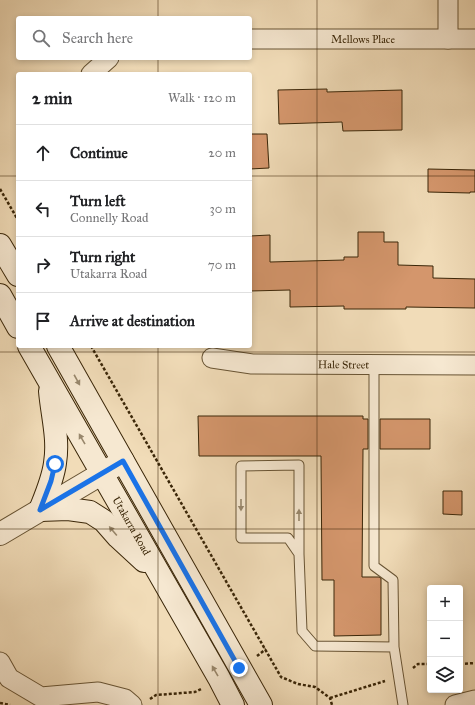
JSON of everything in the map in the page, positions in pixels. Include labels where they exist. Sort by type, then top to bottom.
[{"type":"main road","points":[[0,245],[16,272]]},
{"type":"main road","points":[[0,295],[16,323]]},
{"type":"main road","name":"Utakarra Road","points":[[30,348],[220,678],[233,705]]},
{"type":"main road","points":[[59,348],[261,705]]},
{"type":"main road","points":[[40,510],[51,481],[55,464],[56,450],[49,382]]},
{"type":"main road","points":[[0,534],[123,461]]},
{"type":"main road","points":[[40,510],[68,509],[90,512],[104,521],[118,538],[161,577]]},
{"type":"main road","points":[[180,562],[206,589],[274,705]]},
{"type":"street","points":[[448,0],[448,39]]},
{"type":"street","name":"Mellows Place","points":[[252,39],[475,39]]},
{"type":"street","points":[[93,72],[107,60]]},
{"type":"street","name":"Hale Street","points":[[212,358],[252,364],[475,364]]},
{"type":"street","points":[[0,662],[9,678],[41,697],[98,692],[141,703]]},
{"type":"street","points":[[455,705],[475,700]]},
{"type":"lane","points":[[374,364],[374,566],[393,580],[394,647],[403,705]]},
{"type":"lane","points":[[299,554],[288,538],[241,538],[241,466],[299,465],[299,554],[302,631],[315,646],[394,647]]},
{"type":"path","points":[[0,189],[16,217]]},
{"type":"path","points":[[92,348],[281,677],[298,684],[314,687],[330,698],[332,705]]},
{"type":"path","points":[[256,656],[266,649]]},
{"type":"path","points":[[463,664],[475,663]]},
{"type":"path","points":[[418,664],[427,664]]},
{"type":"path","points":[[330,698],[384,682]]},
{"type":"path","points":[[141,703],[156,695],[195,692],[205,687]]},
{"type":"path","points":[[0,703],[10,705]]},
{"type":"building","points":[[327,89],[327,92],[402,90],[402,130],[343,131],[342,122],[279,124],[278,90]]},
{"type":"building","points":[[252,134],[267,134],[269,168],[252,169]]},
{"type":"building","points":[[428,169],[475,170],[475,192],[428,192]]},
{"type":"building","points":[[358,232],[384,232],[384,242],[398,242],[398,265],[433,266],[433,278],[475,279],[475,308],[406,307],[406,309],[344,309],[344,306],[290,307],[290,290],[252,291],[252,236],[270,235],[270,262],[344,260],[344,257],[358,257]]},
{"type":"building","points":[[198,416],[363,416],[363,419],[368,419],[368,449],[363,449],[362,577],[381,578],[381,635],[334,636],[334,580],[322,580],[321,456],[199,456]]},
{"type":"building","points":[[380,419],[430,419],[430,449],[380,449]]},
{"type":"building","points":[[443,491],[462,491],[462,515],[443,514]]},
{"type":"route","points":[[55,464],[51,481],[40,510],[123,461],[239,668]]}]
